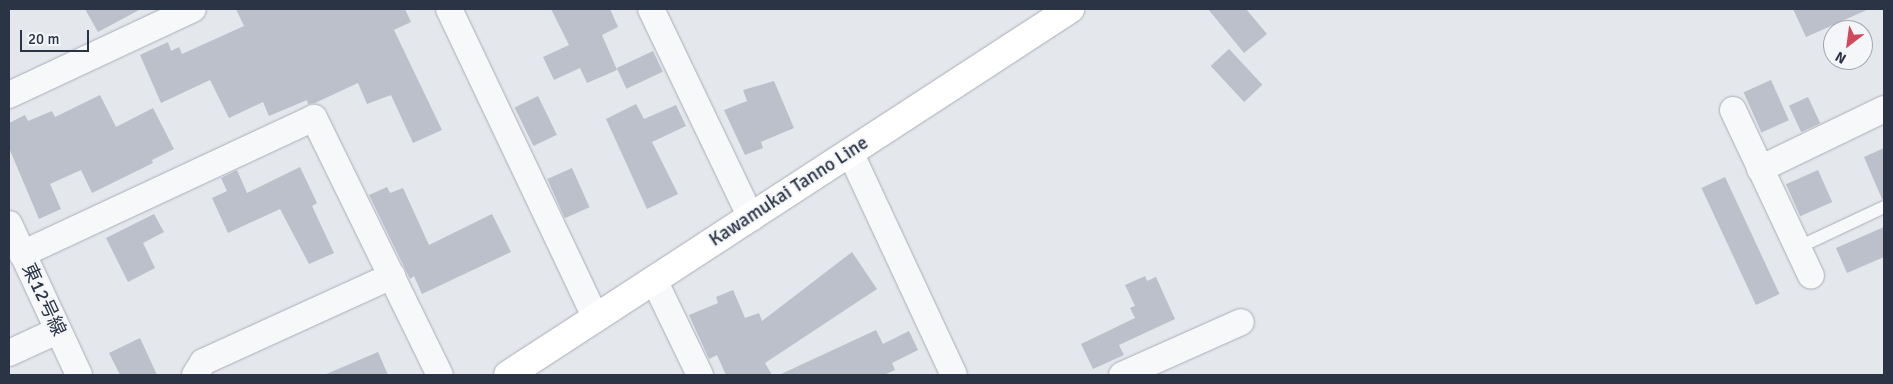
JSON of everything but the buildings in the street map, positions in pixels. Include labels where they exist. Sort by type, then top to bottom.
[{"type":"main road","name":"Kawamukai Tanno Line","points":[[508,375],[1070,9]]},
{"type":"street","points":[[9,96],[193,9]]},
{"type":"street","points":[[449,9],[596,318]]},
{"type":"street","points":[[651,9],[751,218]]},
{"type":"street","points":[[1760,169],[1884,109]]},
{"type":"street","points":[[1733,110],[1810,276]]},
{"type":"street","points":[[22,254],[314,118],[440,375]]},
{"type":"street","points":[[850,152],[954,375]]},
{"type":"street","name":"東12号線","points":[[9,224],[79,375]]},
{"type":"street","points":[[195,375],[203,362],[392,276]]},
{"type":"street","points":[[654,280],[700,375]]},
{"type":"street","points":[[1122,375],[1241,322]]},
{"type":"street","points":[[9,352],[57,331]]},
{"type":"lane","points":[[1797,248],[1884,207]]}]
